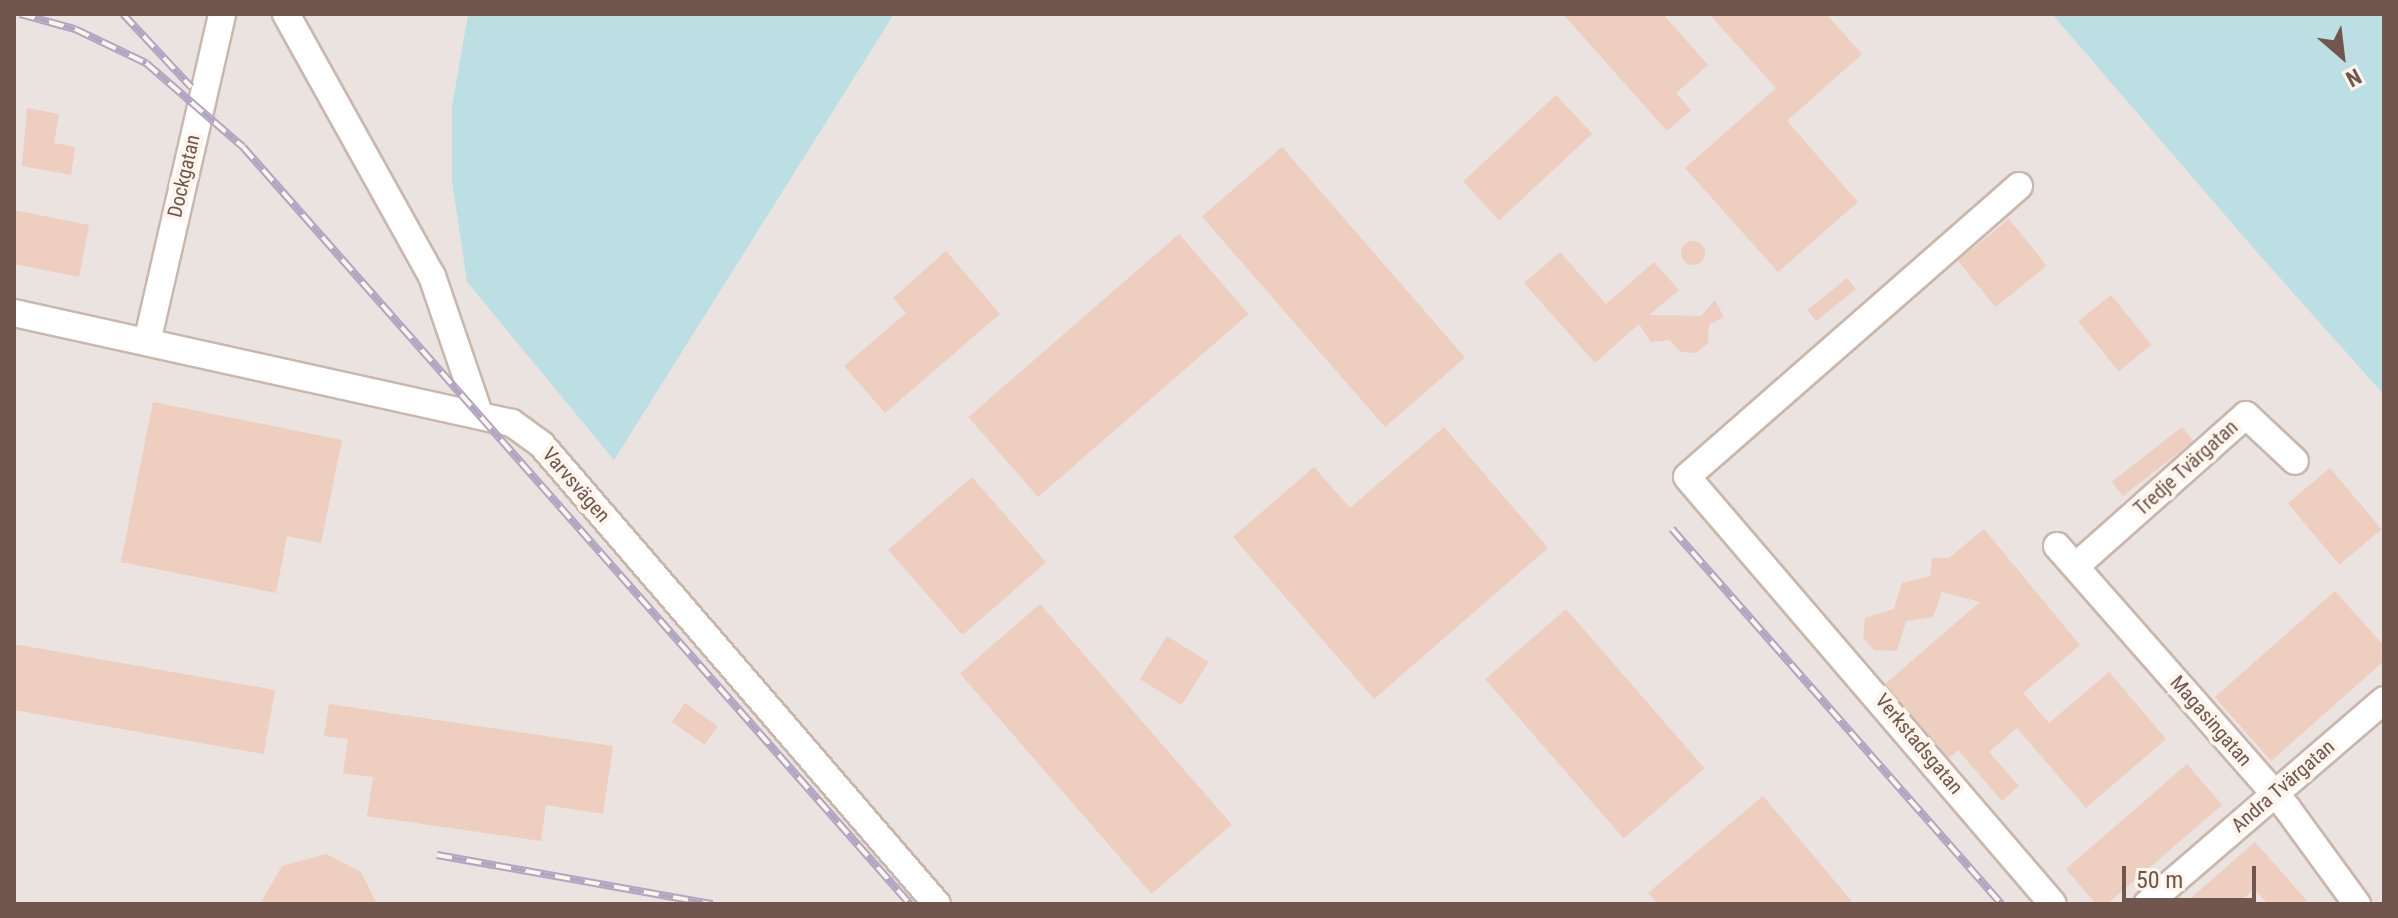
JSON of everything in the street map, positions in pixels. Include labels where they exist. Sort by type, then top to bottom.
[{"type":"street","name":"Dockgatan","points":[[148,338],[222,14]]},
{"type":"street","points":[[286,14],[432,276],[479,413]]},
{"type":"street","name":"Verkstadsgatan","points":[[2019,186],[1687,477],[1784,585],[2053,904]]},
{"type":"street","name":"Varvsvägen","points":[[14,313],[148,338],[479,413],[541,444],[937,904]]},
{"type":"street","name":"Tredje Tvärgatan","points":[[2076,566],[2246,415],[2295,461]]},
{"type":"street","name":"Magasingatan","points":[[2057,546],[2274,793],[2357,904]]},
{"type":"street","name":"Andra Tvärgatan","points":[[2147,904],[2384,700]]},
{"type":"shaded area","points":[[14,14],[468,14],[452,106],[452,182],[467,282],[614,459],[894,14],[2052,14],[2384,395],[2384,904],[14,904]]},
{"type":"water","points":[[468,14],[894,14],[614,460],[467,282],[452,182],[452,106]]},
{"type":"water","points":[[2052,14],[2384,14],[2384,395],[2256,251]]},
{"type":"building","points":[[1563,14],[1663,14],[1708,65],[1676,93],[1691,110],[1667,131]]},
{"type":"building","points":[[1709,14],[1826,14],[1862,54],[1787,121],[1858,202],[1778,272],[1685,168],[1776,88]]},
{"type":"building","points":[[1556,95],[1592,134],[1499,220],[1463,182]]},
{"type":"building","points":[[27,108],[59,114],[54,143],[75,147],[71,175],[22,166]]},
{"type":"building","points":[[1282,147],[1465,358],[1385,427],[1202,217]]},
{"type":"building","points":[[14,210],[89,225],[79,277],[14,264]]},
{"type":"building","points":[[2009,219],[2047,266],[1995,307],[1958,261]]},
{"type":"building","points":[[1179,234],[1249,314],[1038,497],[968,417]]},
{"type":"building","points":[[1693,241],[1704,248],[1705,253],[1698,264],[1693,265],[1682,258],[1681,253],[1688,242]]},
{"type":"building","points":[[946,251],[1000,314],[885,413],[844,366],[906,313],[893,298]]},
{"type":"building","points":[[1560,252],[1606,304],[1654,262],[1679,290],[1649,315],[1701,316],[1715,300],[1724,317],[1709,325],[1708,343],[1696,353],[1681,352],[1669,340],[1651,342],[1639,324],[1595,363],[1524,283]]},
{"type":"building","points":[[1847,278],[1856,289],[1816,321],[1807,310]]},
{"type":"building","points":[[2111,295],[2151,345],[2119,371],[2078,321]]},
{"type":"building","points":[[153,402],[342,440],[321,543],[287,536],[276,593],[121,562]]},
{"type":"building","points":[[1444,427],[1548,548],[1374,699],[1233,537],[1314,467],[1350,508]]},
{"type":"building","points":[[2182,427],[2193,441],[2123,496],[2112,482]]},
{"type":"building","points":[[2330,468],[2381,529],[2339,565],[2288,503]]},
{"type":"building","points":[[972,477],[1046,562],[962,635],[888,550]]},
{"type":"building","points":[[1984,529],[2080,645],[2023,693],[2049,723],[2109,672],[2166,739],[2086,808],[2017,728],[1989,752],[2019,786],[2002,801],[1958,750],[1949,758],[1885,684],[1980,602],[1942,592],[1933,617],[1906,621],[1897,651],[1874,650],[1863,638],[1865,618],[1894,609],[1902,583],[1930,576],[1932,558],[1949,558]]},
{"type":"building","points":[[2335,591],[2384,646],[2384,661],[2271,761],[2215,697]]},
{"type":"building","points":[[1040,604],[1232,824],[1152,894],[960,674]]},
{"type":"building","points":[[1566,609],[1704,768],[1624,838],[1485,679]]},
{"type":"building","points":[[1167,636],[1209,662],[1182,705],[1140,679]]},
{"type":"building","points":[[14,644],[275,690],[264,754],[14,710]]},
{"type":"building","points":[[685,703],[718,726],[705,745],[672,722]]},
{"type":"building","points":[[329,704],[613,746],[603,814],[546,805],[541,841],[367,816],[373,777],[343,773],[348,739],[324,736]]},
{"type":"building","points":[[2187,764],[2222,805],[2107,904],[2096,904],[2066,869]]},
{"type":"building","points":[[1763,796],[1854,904],[1658,904],[1648,893]]},
{"type":"building","points":[[2255,842],[2310,904],[2268,904],[2254,889],[2237,904],[2184,904]]},
{"type":"building","points":[[326,854],[361,872],[377,904],[260,904],[282,866]]},
{"type":"railway","points":[[20,14],[75,29],[146,63],[243,147],[910,904]]},
{"type":"railway","points":[[123,14],[191,87]]},
{"type":"railway","points":[[1672,529],[2001,904]]},
{"type":"railway","points":[[437,855],[713,904]]}]
